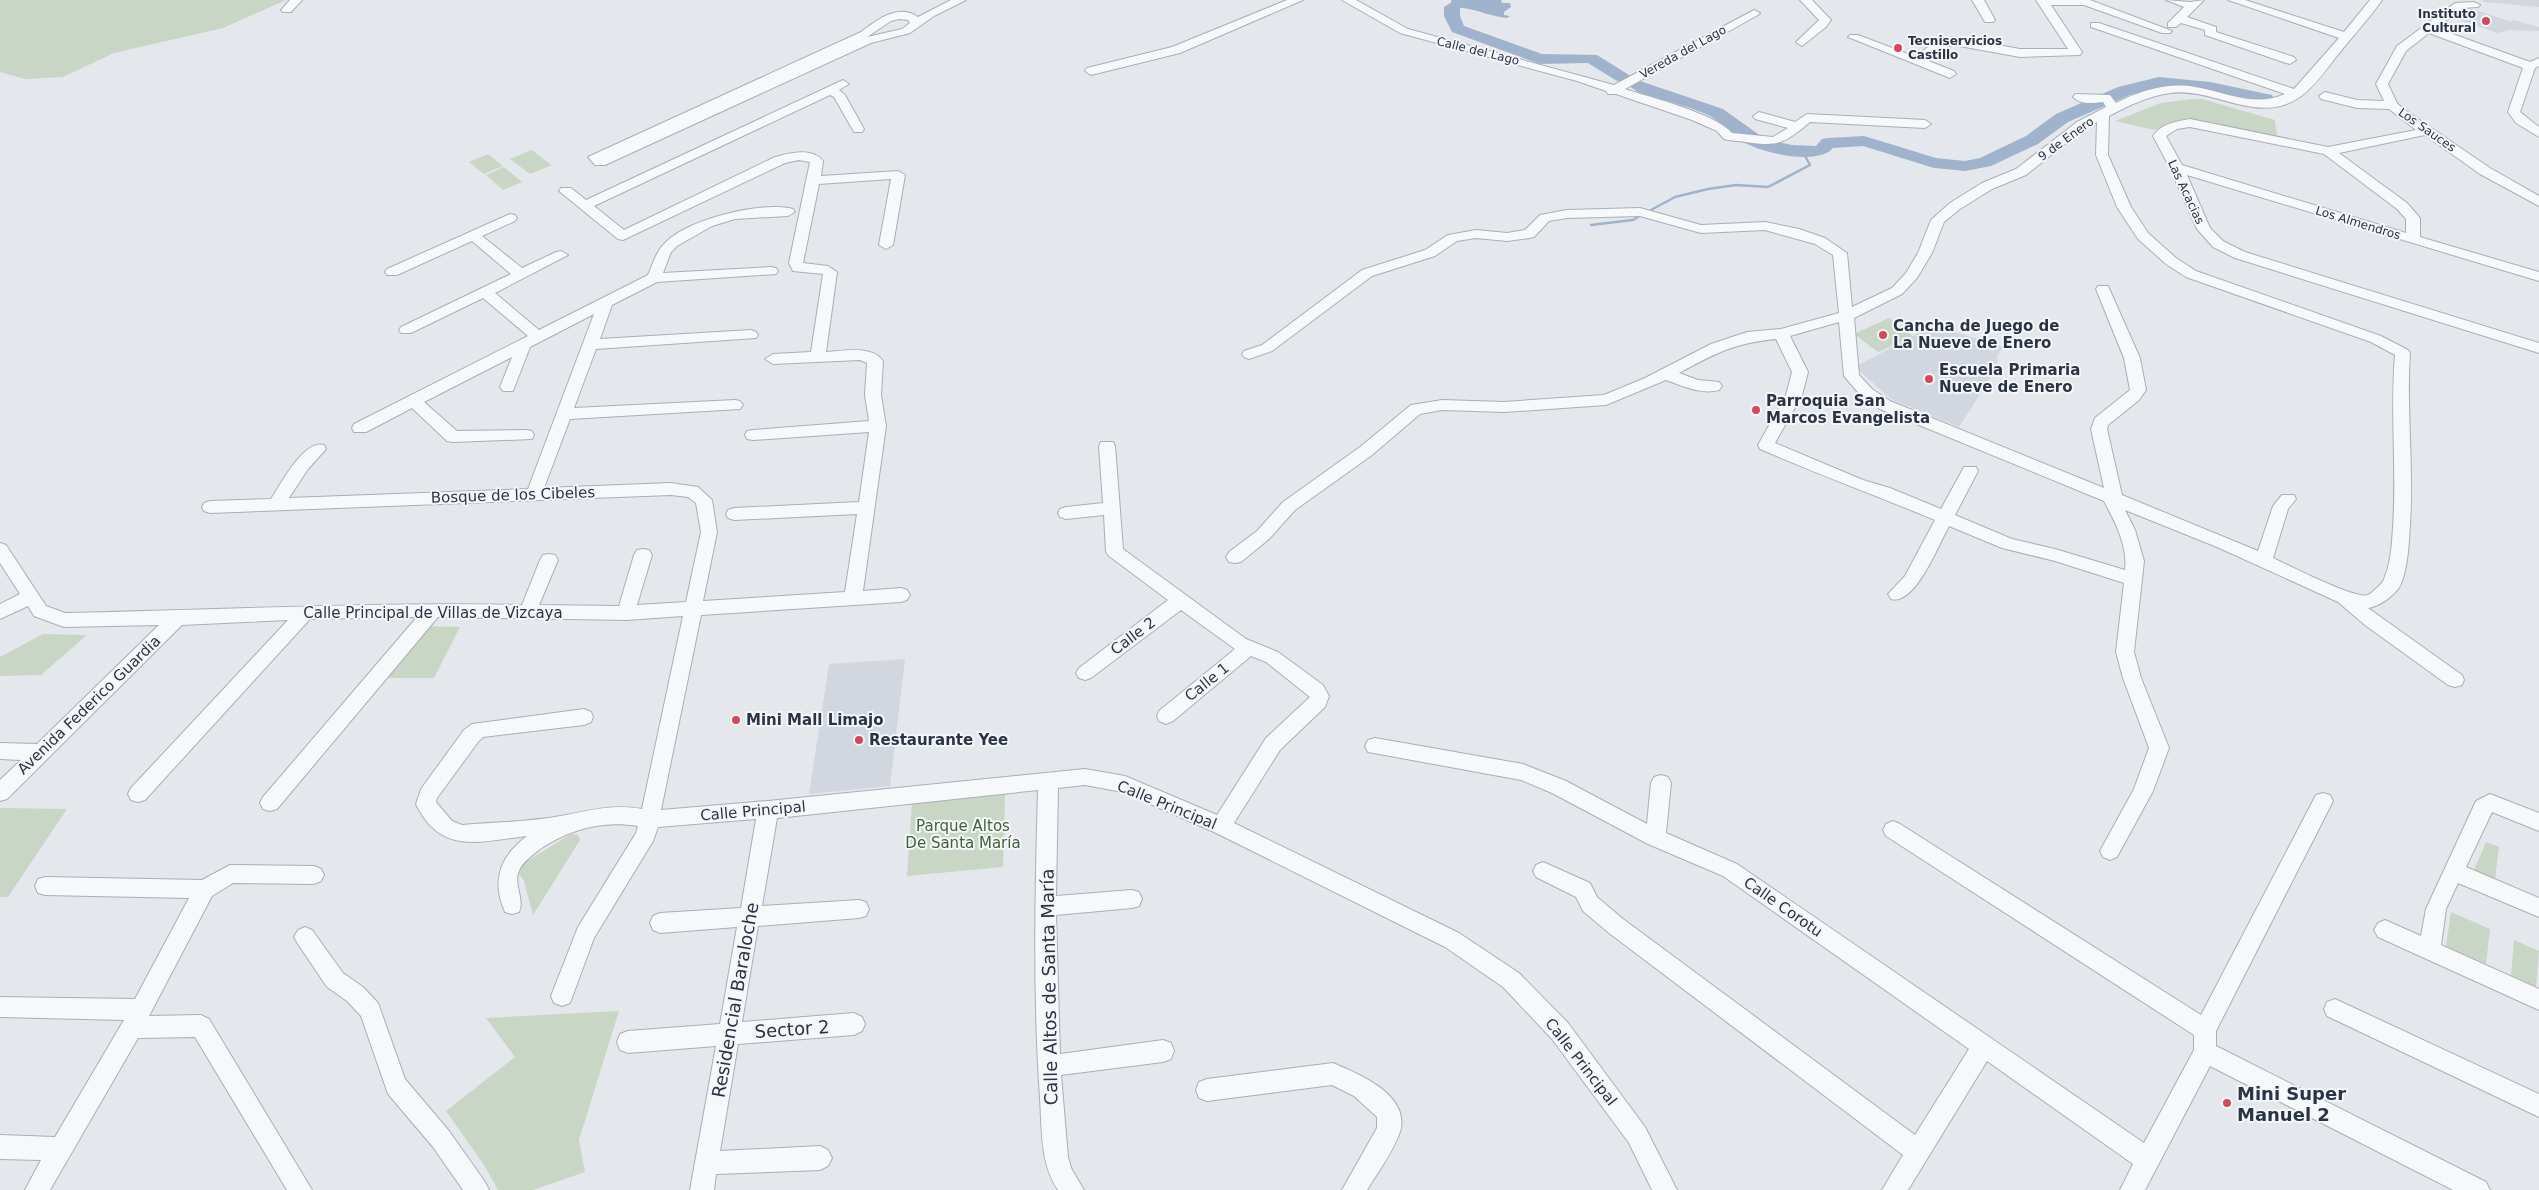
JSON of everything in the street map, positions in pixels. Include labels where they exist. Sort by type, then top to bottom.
[{"type":"street","points":[[287,10],[296,0]]},
{"type":"street","points":[[907,15],[912,9],[935,0]]},
{"type":"street","points":[[678,124],[594,157],[600,162],[812,62],[867,41],[906,31],[960,0]]},
{"type":"street","points":[[1091,71],[1176,50],[1297,0]]},
{"type":"street","name":"Calle del Lago","points":[[1348,0],[1404,31],[1580,78],[1696,118],[1721,128],[1728,136],[1754,137],[1774,141],[1785,137],[1795,126],[1807,118],[1925,124]]},
{"type":"street","points":[[1802,42],[1822,25],[1825,20],[1806,0]]},
{"type":"street","points":[[1978,0],[1989,20]]},
{"type":"street","points":[[2042,0],[2085,2],[2166,31]]},
{"type":"street","points":[[1918,61],[1933,48],[1953,41],[2020,53],[2076,52],[2042,0]]},
{"type":"street","points":[[2172,0],[2194,3]]},
{"type":"street","points":[[2234,0],[2346,36]]},
{"type":"street","name":"9 de Enero","points":[[1235,557],[1263,535],[1289,506],[1341,467],[1366,451],[1416,409],[1442,405],[1504,406],[1606,400],[1666,374],[1716,347],[1748,337],[1781,334],[1845,316],[1897,291],[1912,275],[1925,253],[1938,220],[1954,206],[1987,186],[2021,172],[2108,107],[2149,93],[2170,89],[2193,90],[2255,104],[2274,104],[2296,94],[2319,70],[2376,0]]},
{"type":"street","points":[[2152,44],[2194,3]]},
{"type":"street","name":"Los Sauces","points":[[2474,5],[2459,5],[2401,49],[2382,84],[2392,105],[2485,171],[2539,202]]},
{"type":"street","name":"Vereda del Lago","points":[[1612,90],[1754,13]]},
{"type":"street","points":[[812,62],[892,16],[907,15],[913,18],[916,24]]},
{"type":"street","points":[[2179,18],[2212,29],[2209,33],[2290,60]]},
{"type":"street","points":[[2095,25],[2296,94]]},
{"type":"street","points":[[877,26],[882,33],[892,34]]},
{"type":"street","points":[[2429,29],[2535,64],[2514,112],[2520,120],[2539,134]]},
{"type":"street","points":[[1854,37],[1950,74]]},
{"type":"street","points":[[1676,42],[1691,48]]},
{"type":"street","points":[[584,206],[843,84]]},
{"type":"street","points":[[830,90],[839,95],[858,129]]},
{"type":"street","points":[[2325,96],[2357,104],[2392,105]]},
{"type":"street","points":[[1249,354],[1267,348],[1367,273],[1430,253],[1453,238],[1476,234],[1507,238],[1529,234],[1545,218],[1567,214],[1640,212],[1701,229],[1765,226],[1794,232],[1820,242],[1840,253],[1852,376],[1867,393],[1879,401],[2264,561],[2342,597],[2359,602],[2372,601],[2392,584],[2400,547],[2404,489],[2400,390],[2403,352],[2376,339],[2191,274],[2170,261],[2143,236],[2124,207],[2102,155],[2108,107],[2079,97]]},
{"type":"street","points":[[1759,116],[1795,126]]},
{"type":"street","name":"Las Acacias","points":[[2428,131],[2328,151],[2190,123],[2169,127],[2162,131],[2159,136],[2177,168],[2204,229],[2218,244],[2240,255],[2539,348]]},
{"type":"street","points":[[2328,151],[2402,206],[2413,218],[2413,239]]},
{"type":"street","points":[[566,191],[623,236],[780,160],[792,156],[812,158],[817,161],[796,263],[798,268],[804,270],[826,269],[830,272],[818,357]]},
{"type":"street","name":"Los Almendros","points":[[2177,168],[2539,277]]},
{"type":"street","points":[[814,180],[898,175],[886,245]]},
{"type":"street","points":[[654,278],[665,251],[672,243],[707,223],[734,215],[788,212]]},
{"type":"street","points":[[392,272],[510,218]]},
{"type":"street","points":[[473,235],[521,275]]},
{"type":"street","points":[[406,330],[561,255]]},
{"type":"street","points":[[360,428],[531,340],[572,320],[603,309],[654,278],[771,271]]},
{"type":"street","points":[[2103,289],[2132,358],[2138,390],[2134,396],[2100,422],[2099,429],[2112,498],[2129,538],[2135,561],[2125,652],[2132,678],[2159,748],[2142,791],[2110,851]]},
{"type":"street","points":[[485,292],[531,340]]},
{"type":"street","points":[[534,494],[603,309]]},
{"type":"street","points":[[1781,334],[1800,372],[1794,395],[1766,445],[2008,544],[2055,555],[2132,579]]},
{"type":"street","points":[[590,344],[751,335]]},
{"type":"street","points":[[508,386],[531,340]]},
{"type":"street","points":[[773,360],[862,355],[875,361],[873,395],[878,426],[852,598]]},
{"type":"street","points":[[1666,374],[1696,385],[1714,386]]},
{"type":"street","points":[[414,400],[453,437],[526,435]]},
{"type":"street","points":[[564,414],[735,406]]},
{"type":"street","points":[[753,435],[878,426]]},
{"type":"street","points":[[1107,446],[1110,508],[1115,552],[1240,644],[1272,657],[1316,690],[1320,696],[1318,702],[1273,744],[1221,826]]},
{"type":"street","points":[[276,504],[302,465],[318,450]]},
{"type":"street","points":[[1897,594],[1911,581],[1970,471]]},
{"type":"street","name":"Bosque de los Cibeles","points":[[210,508],[671,489],[692,491],[704,500],[709,532],[693,607]]},
{"type":"street","points":[[2264,561],[2281,506],[2288,499]]},
{"type":"street","points":[[734,514],[866,508]]},
{"type":"street","points":[[1066,513],[1110,508]]},
{"type":"street","name":"Calle Principal de Villas de Vizcaya","points":[[0,549],[40,611],[64,620],[433,610],[527,613],[626,613],[693,607],[901,595]]},
{"type":"street","points":[[626,613],[643,555]]},
{"type":"street","points":[[527,613],[549,560]]},
{"type":"street","points":[[0,612],[30,597]]},
{"type":"street","points":[[2342,597],[2391,636],[2412,648],[2456,680]]},
{"type":"street","name":"Calle 2","points":[[1085,672],[1181,600]]},
{"type":"street","points":[[562,996],[585,934],[646,836],[693,607]]},
{"type":"street","points":[[270,803],[433,610]]},
{"type":"street","points":[[138,794],[306,612]]},
{"type":"street","name":"Avenida Federico Guardia","points":[[0,793],[178,618]]},
{"type":"street","name":"Calle 1","points":[[1166,716],[1249,648]]},
{"type":"street","name":"Calle Principal","points":[[584,717],[479,730],[471,736],[428,795],[426,804],[444,829],[452,833],[462,834],[565,824],[623,828],[651,819],[768,810],[1085,777],[1125,784],[1221,826],[1452,940],[1511,980],[1560,1030],[1632,1128],[1665,1190]]},
{"type":"street","name":"Calle Corotu","points":[[1375,746],[1524,772],[1559,787],[1655,838],[1730,870],[2148,1160]]},
{"type":"street","points":[[0,751],[40,752]]},
{"type":"street","name":"Calle Altos de Santa María","points":[[1048,781],[1045,906],[1049,1066],[1056,1157],[1061,1174],[1072,1190]]},
{"type":"street","points":[[1655,838],[1661,783]]},
{"type":"street","points":[[2132,1190],[2323,801]]},
{"type":"street","points":[[2430,950],[2436,909],[2483,807],[2490,802],[2539,822]]},
{"type":"street","name":"Residencial Baraloche","points":[[702,1190],[768,810]]},
{"type":"street","points":[[512,905],[506,884],[508,868],[518,855],[565,824]]},
{"type":"street","points":[[1893,830],[2205,1041],[2474,1189]]},
{"type":"street","points":[[1543,871],[1582,890],[1590,904],[1616,926],[1918,1152]]},
{"type":"street","points":[[2453,871],[2539,908]]},
{"type":"street","points":[[37,1190],[136,1019],[205,889],[230,874],[314,874]]},
{"type":"street","points":[[45,886],[205,889]]},
{"type":"street","points":[[1045,906],[1132,899]]},
{"type":"street","points":[[660,923],[859,909]]},
{"type":"street","points":[[2385,930],[2539,1000]]},
{"type":"street","points":[[304,937],[335,980],[354,994],[370,1010],[396,1086],[441,1139],[477,1190]]},
{"type":"street","points":[[0,1007],[201,1026],[300,1190]]},
{"type":"street","points":[[2335,1009],[2539,1106]]},
{"type":"street","name":"Sector 2","points":[[628,1042],[854,1024]]},
{"type":"street","points":[[1894,1190],[1983,1047]]},
{"type":"street","points":[[1049,1066],[1164,1051]]},
{"type":"street","points":[[1206,1090],[1332,1074],[1362,1088],[1388,1112],[1389,1130],[1354,1190]]},
{"type":"street","points":[[0,1148],[61,1149]]},
{"type":"street","points":[[708,1163],[820,1158]]},
{"type":"shaded area","name":"Instituto Cultural","points":[[2482,0],[2539,0],[2539,7],[2484,2]]},
{"type":"shaded area","name":"Instituto Cultural","points":[[2470,8],[2512,22],[2513,20],[2539,27],[2539,31],[2508,30],[2498,33],[2453,18]]},
{"type":"shaded area","name":"Escuela Primaria Nueve de Enero","points":[[1929,324],[2003,347],[1997,357],[1998,366],[1959,427],[1891,399],[1855,367],[1924,330]]},
{"type":"shaded area","points":[[905,659],[890,786],[809,794],[829,664]]},
{"type":"green space","points":[[0,0],[286,0],[223,28],[114,53],[63,77],[25,79],[0,72]]},
{"type":"green space","points":[[2202,99],[2275,120],[2277,136],[2186,120],[2154,130],[2115,121],[2161,103]]},
{"type":"green space","points":[[532,150],[552,165],[530,174],[510,159]]},
{"type":"green space","points":[[488,154],[503,166],[484,174],[469,162]]},
{"type":"green space","points":[[504,167],[522,182],[503,190],[486,175]]},
{"type":"green space","name":"Cancha de Juego de La Nueve de Enero","points":[[1889,318],[1913,336],[1878,352],[1854,334]]},
{"type":"green space","points":[[429,626],[460,627],[434,678],[383,678]]},
{"type":"green space","points":[[43,634],[87,635],[41,675],[0,676],[0,657]]},
{"type":"green space","name":"Parque Altos De Santa María","points":[[1005,794],[1003,867],[907,876],[912,803]]},
{"type":"green space","points":[[0,808],[67,809],[8,897],[0,897]]},
{"type":"green space","points":[[571,834],[578,835],[580,840],[533,915],[519,869],[524,863]]},
{"type":"green space","points":[[2486,842],[2499,847],[2495,879],[2474,870]]},
{"type":"green space","points":[[2451,912],[2490,929],[2486,964],[2446,946]]},
{"type":"green space","points":[[2514,940],[2539,951],[2536,988],[2511,975]]},
{"type":"green space","points":[[619,1011],[579,1140],[585,1172],[533,1190],[498,1190],[484,1165],[446,1111],[515,1057],[486,1018]]},
{"type":"water","points":[[1451,0],[1501,0],[1502,3],[1510,3],[1511,7],[1504,12],[1504,15],[1510,16],[1507,18],[1500,17],[1466,8],[1452,7]]},
{"type":"waterway","points":[[1452,7],[1452,16],[1458,29],[1540,59],[1591,58],[1623,78]]},
{"type":"waterway","points":[[1634,84],[1717,113],[1750,139],[1769,146],[1813,152],[1821,151],[1828,143],[1864,141],[1934,163],[1965,166],[1985,162],[2032,140],[2062,118],[2124,91],[2159,82],[2210,87],[2266,99]]},
{"type":"waterway","points":[[1651,210],[1675,197],[1708,189],[1736,185],[1768,187],[1810,165],[1804,154]]},
{"type":"waterway","points":[[1591,225],[1633,220],[1638,217]]},
{"type":"place","name":"Instituto Cultural","points":[[2486,21]]},
{"type":"place","name":"Tecniservicios Castillo","points":[[1898,48]]},
{"type":"place","name":"Cancha de Juego de La Nueve de Enero","points":[[1883,335]]},
{"type":"place","name":"Escuela Primaria Nueve de Enero","points":[[1929,379]]},
{"type":"place","name":"Parroquia San Marcos Evangelista","points":[[1756,410]]},
{"type":"place","name":"Mini Mall Limajo","points":[[736,720]]},
{"type":"place","name":"Restaurante Yee","points":[[859,740]]},
{"type":"place","name":"Mini Super Manuel 2","points":[[2227,1103]]}]
